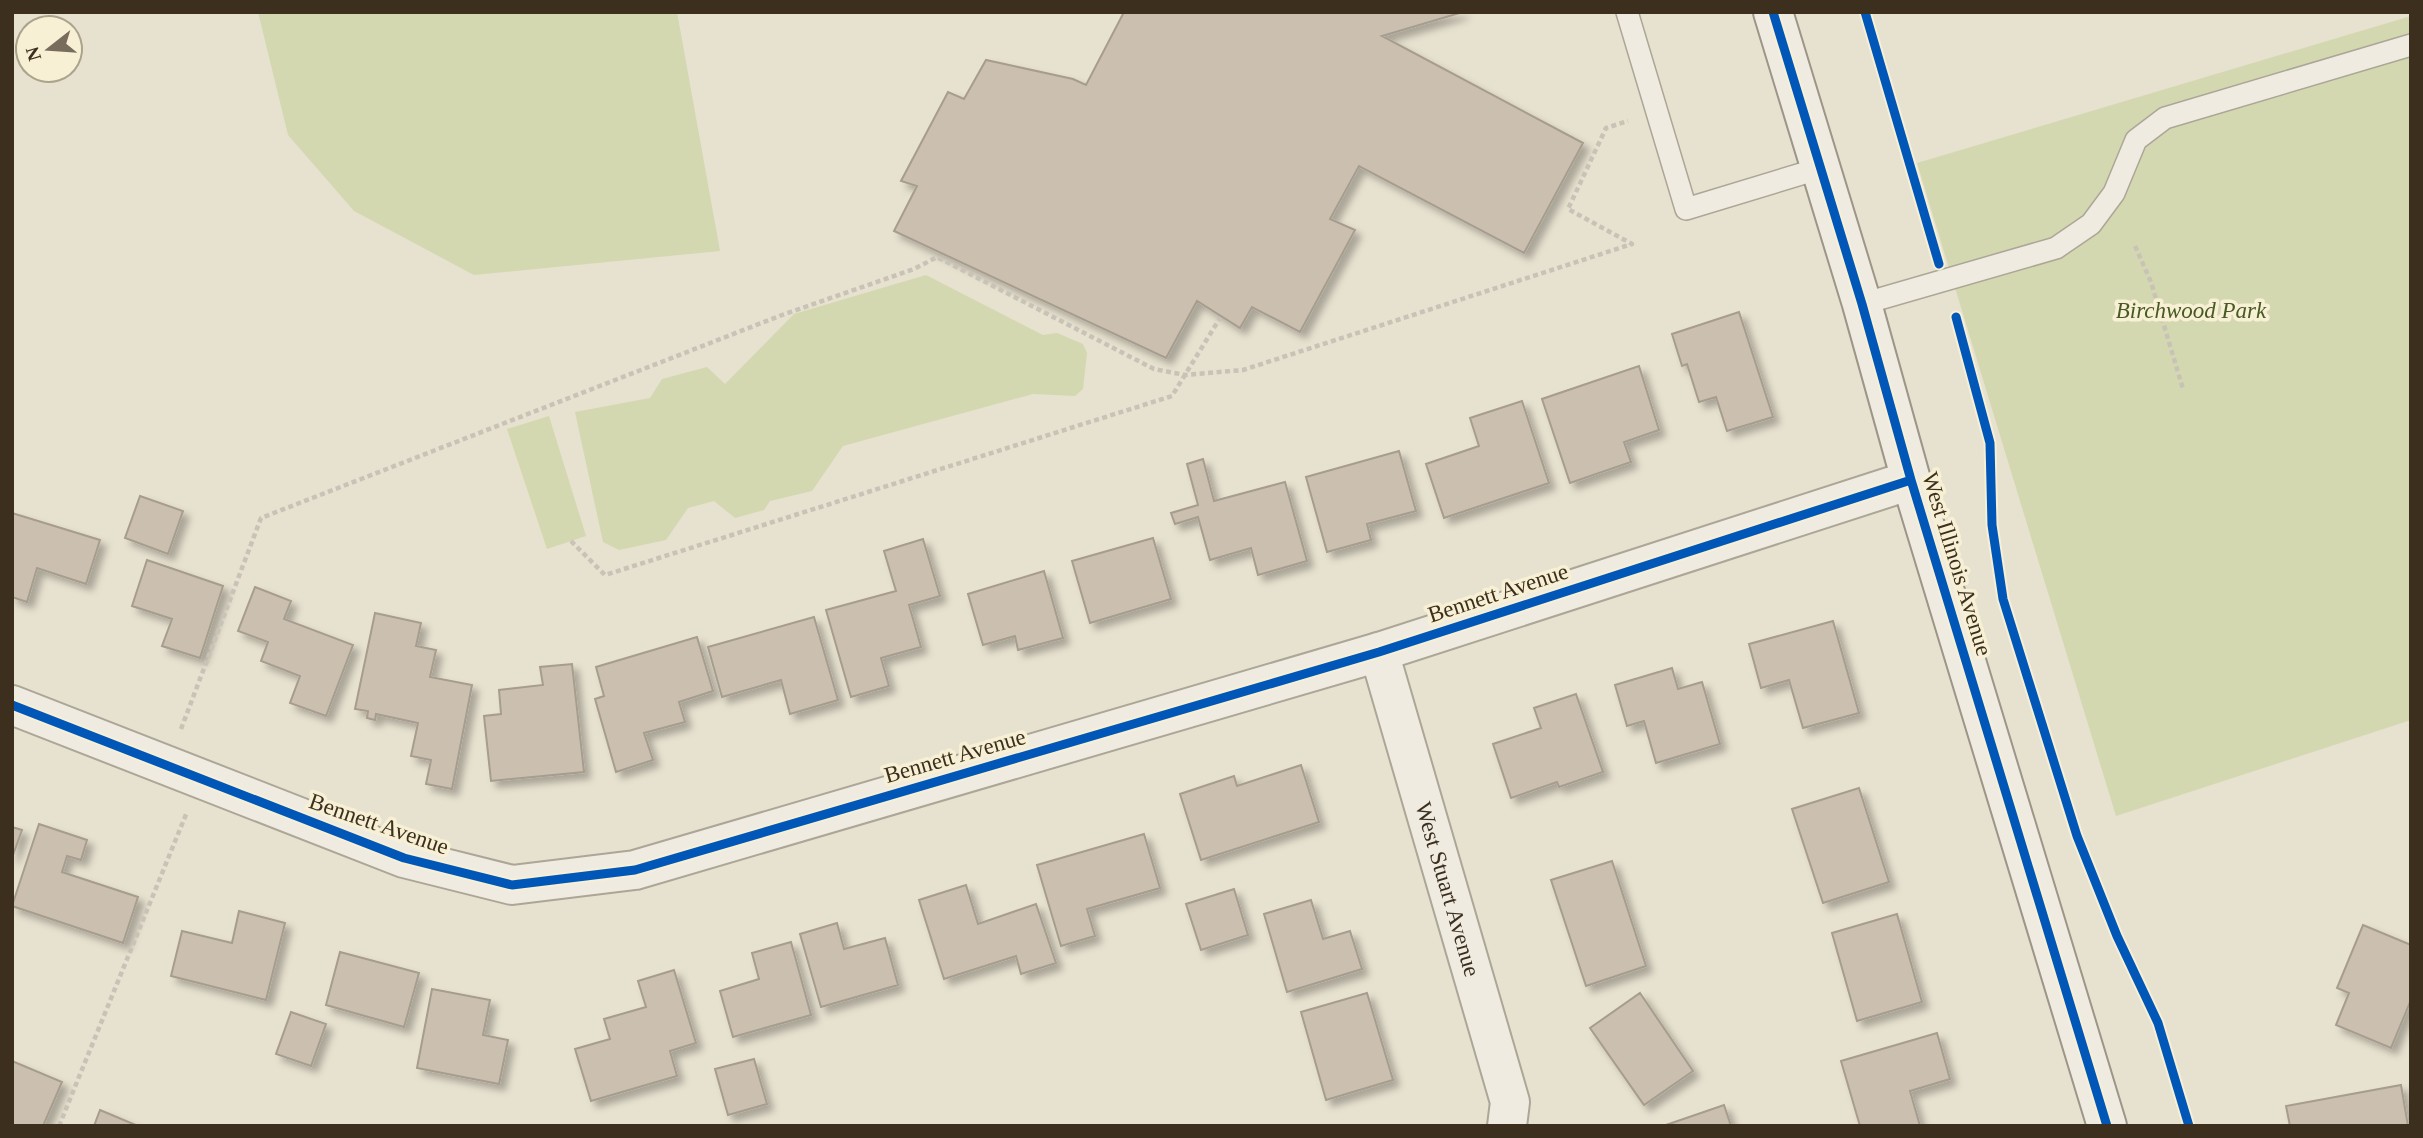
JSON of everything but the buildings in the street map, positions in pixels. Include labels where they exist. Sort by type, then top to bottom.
[{"type":"street","name":"West Illinois Avenue","points":[[1773,12],[2106,1126]]},
{"type":"street","name":"Bennett Avenue","points":[[12,705],[404,858],[512,885],[635,870],[1379,652],[1911,480]]},
{"type":"street","name":"West Stuart Avenue","points":[[1379,652],[1510,1102],[1507,1126]]},
{"type":"lane","points":[[1627,12],[1686,209],[1821,169]]},
{"type":"lane","points":[[1862,304],[2056,248],[2091,224],[2114,193],[2136,140],[2165,118],[2411,45]]},
{"type":"path","points":[[59,1126],[184,772],[261,517],[782,314],[914,269],[937,257],[1154,369],[1185,375],[1243,370],[1632,244],[1568,209],[1606,128],[1657,111]]},
{"type":"path","points":[[2135,246],[2151,282],[2183,389]]},
{"type":"path","points":[[571,541],[605,575],[1172,396],[1220,318]]},
{"type":"green space","points":[[258,12],[677,12],[720,251],[474,275],[354,211],[288,135]]},
{"type":"green space","name":"Birchwood Park","points":[[2411,16],[2411,720],[2116,816],[1917,163]]},
{"type":"green space","points":[[926,275],[1043,335],[1057,333],[1083,344],[1087,353],[1083,389],[1075,396],[1033,394],[843,446],[812,491],[770,501],[764,510],[735,518],[714,501],[688,508],[666,540],[619,550],[603,542],[575,412],[650,398],[662,379],[707,367],[725,384],[794,314]]},
{"type":"green space","points":[[549,416],[586,536],[547,549],[507,429]]},
{"type":"cycle path","points":[[1773,12],[1862,304],[1911,480],[2107,1126]]},
{"type":"cycle path","points":[[1865,12],[1939,264]]},
{"type":"cycle path","points":[[1956,317],[1990,443],[1992,525],[2003,599],[2077,836],[2117,936],[2158,1023],[2189,1126]]},
{"type":"cycle path","points":[[12,705],[404,858],[512,885],[635,870],[1379,652],[1911,480]]}]
